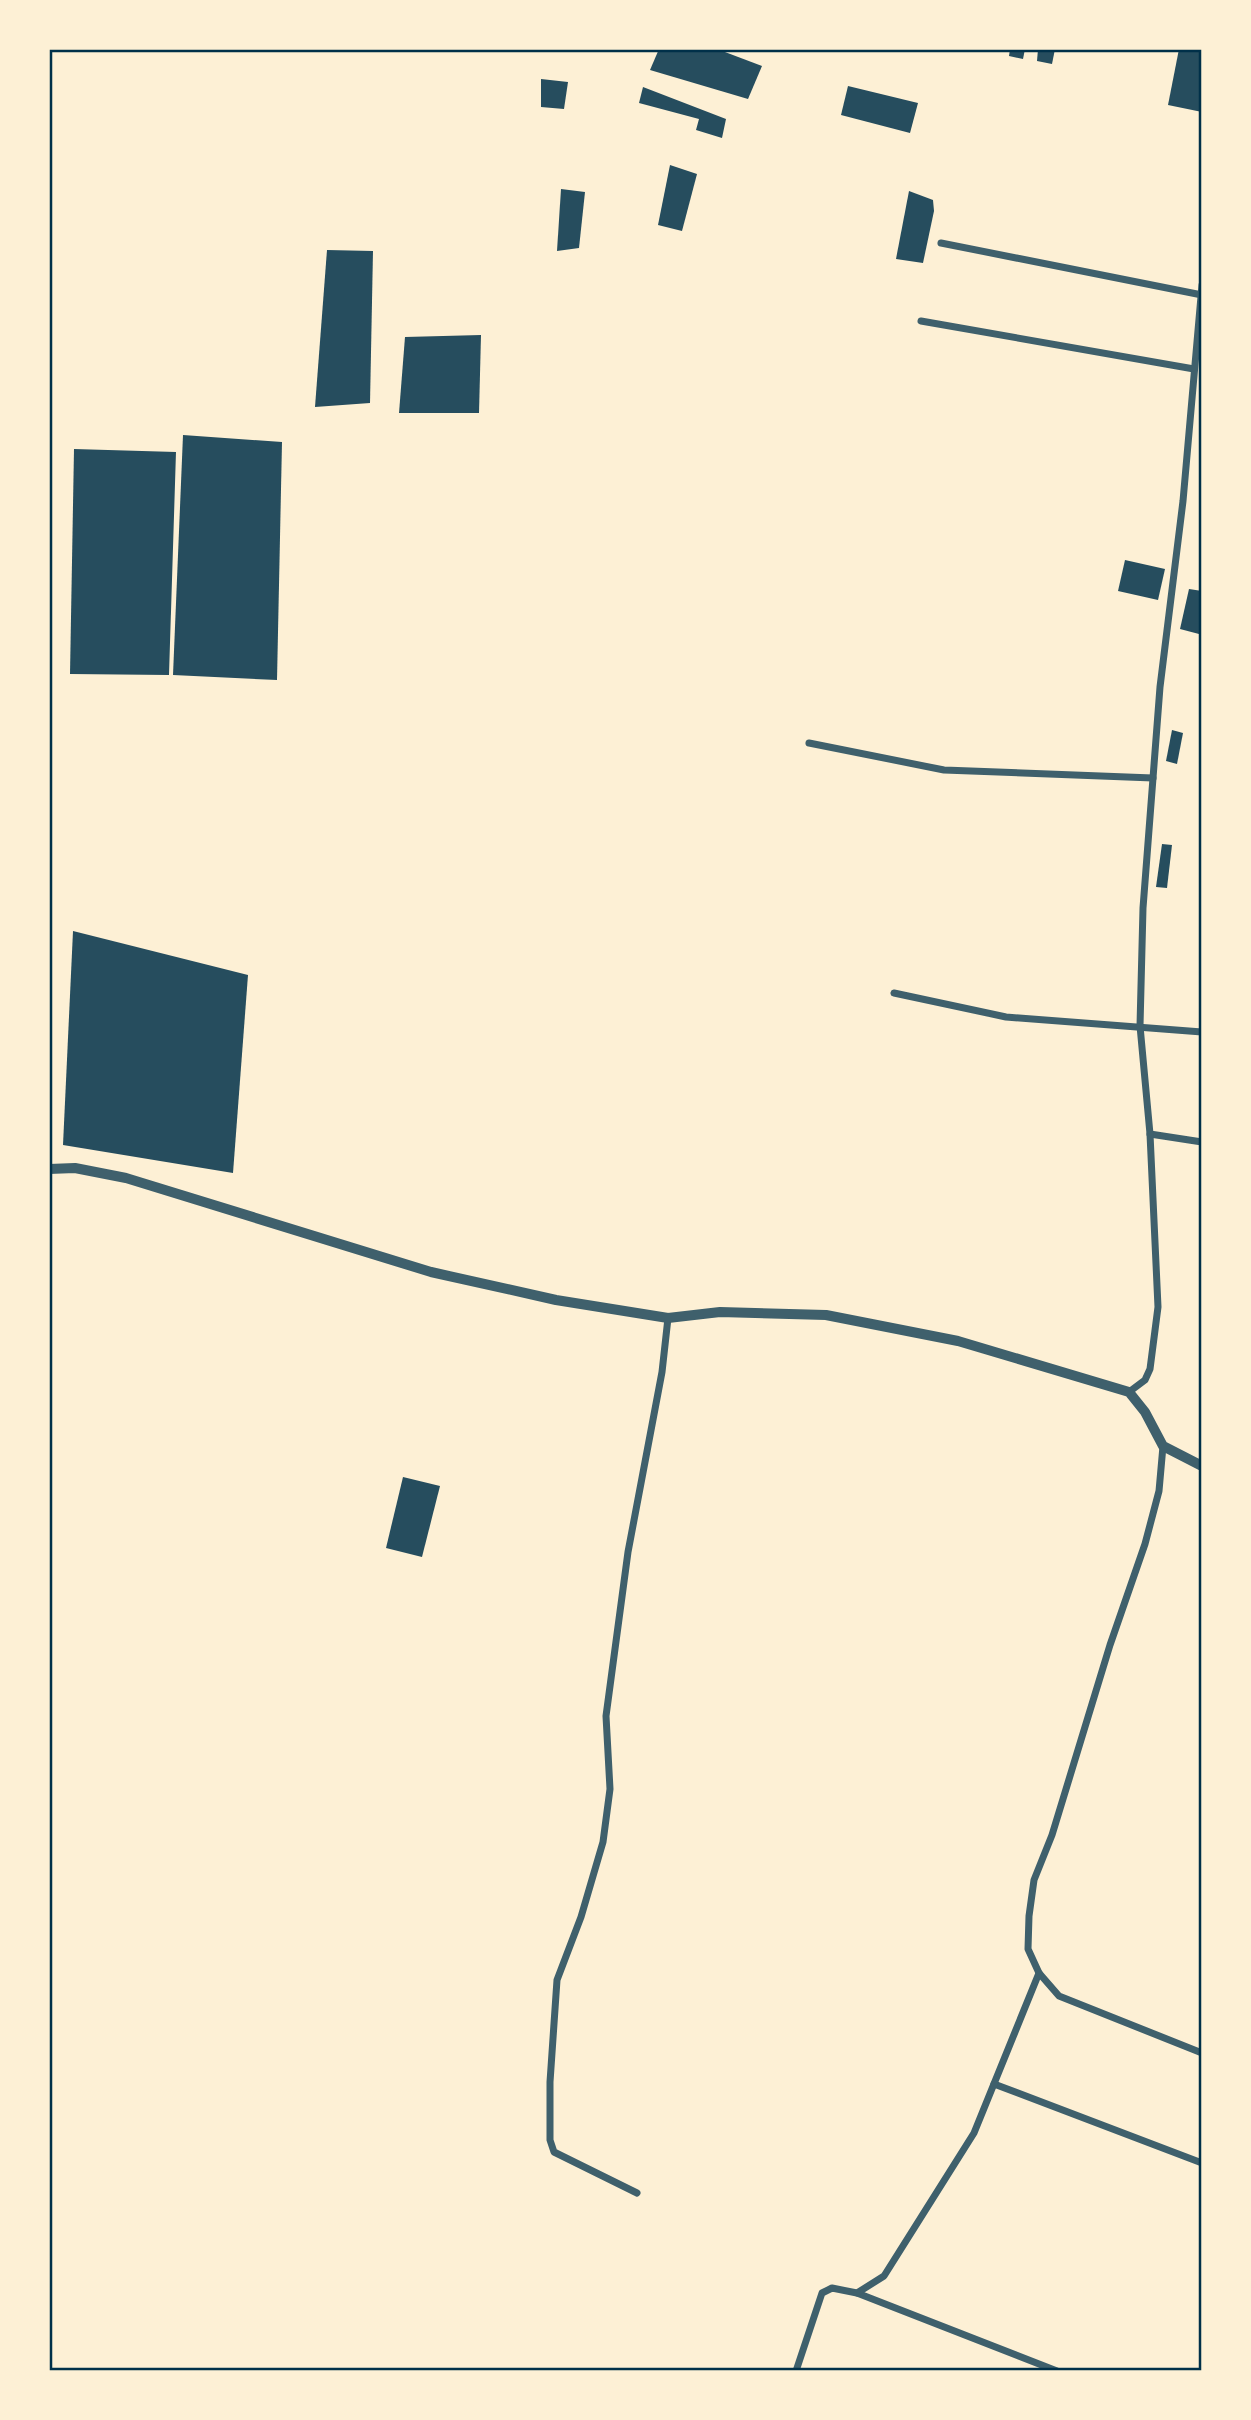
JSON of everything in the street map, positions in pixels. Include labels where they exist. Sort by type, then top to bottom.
[{"type":"street","points":[[941,243],[1201,295]]},
{"type":"street","points":[[1129,1392],[1145,1380],[1150,1369],[1158,1307],[1150,1134],[1140,1026],[1143,908],[1160,687],[1183,501],[1202,285]]},
{"type":"street","points":[[921,321],[1194,369]]},
{"type":"street","points":[[809,743],[944,770],[1153,778]]},
{"type":"street","points":[[894,993],[1006,1017],[1202,1032]]},
{"type":"street","points":[[1150,1134],[1202,1142]]},
{"type":"street","points":[[49,1169],[75,1168],[126,1178],[430,1272],[556,1300],[668,1318],[720,1312],[827,1315],[958,1341],[1129,1392],[1145,1412],[1163,1447],[1159,1491],[1145,1544],[1110,1645],[1052,1835],[1034,1880],[1028,1949],[1039,1973],[1059,1996],[1202,2053]]},
{"type":"street","points":[[637,2193],[554,2152],[550,2140],[550,2082],[557,1980],[581,1917],[603,1842],[610,1789],[606,1716],[628,1552],[662,1372],[668,1318]]},
{"type":"street","points":[[1163,1447],[1202,1466]]},
{"type":"street","points":[[856,2292],[884,2276],[974,2133],[1039,1973]]},
{"type":"street","points":[[994,2084],[1202,2163]]},
{"type":"street","points":[[796,2371],[822,2293],[832,2288],[856,2292],[1057,2371]]},
{"type":"building","points":[[659,49],[717,49],[762,66],[748,99],[650,70]]},
{"type":"building","points":[[1010,49],[1025,49],[1023,59],[1009,56]]},
{"type":"building","points":[[1038,49],[1055,49],[1052,64],[1037,61]]},
{"type":"building","points":[[1179,49],[1202,49],[1202,112],[1168,105]]},
{"type":"building","points":[[541,79],[568,82],[564,109],[541,107]]},
{"type":"building","points":[[848,86],[918,103],[910,133],[841,115]]},
{"type":"building","points":[[643,87],[726,119],[722,138],[696,130],[699,119],[639,103]]},
{"type":"building","points":[[670,165],[697,174],[682,231],[658,225]]},
{"type":"building","points":[[561,189],[585,192],[579,248],[557,251]]},
{"type":"building","points":[[909,191],[933,200],[934,211],[923,263],[896,259]]},
{"type":"building","points":[[327,250],[373,251],[370,403],[315,407]]},
{"type":"building","points":[[481,335],[479,413],[399,413],[405,337]]},
{"type":"building","points":[[183,435],[282,442],[277,680],[173,675]]},
{"type":"building","points":[[74,449],[176,452],[169,675],[70,674]]},
{"type":"building","points":[[1125,560],[1165,569],[1158,600],[1118,591]]},
{"type":"building","points":[[1189,589],[1202,591],[1199,634],[1180,629]]},
{"type":"building","points":[[1172,730],[1183,733],[1177,764],[1166,761]]},
{"type":"building","points":[[1162,844],[1172,845],[1167,888],[1156,887]]},
{"type":"building","points":[[73,931],[248,975],[233,1173],[63,1145]]},
{"type":"building","points":[[403,1477],[440,1486],[422,1557],[386,1548]]}]
